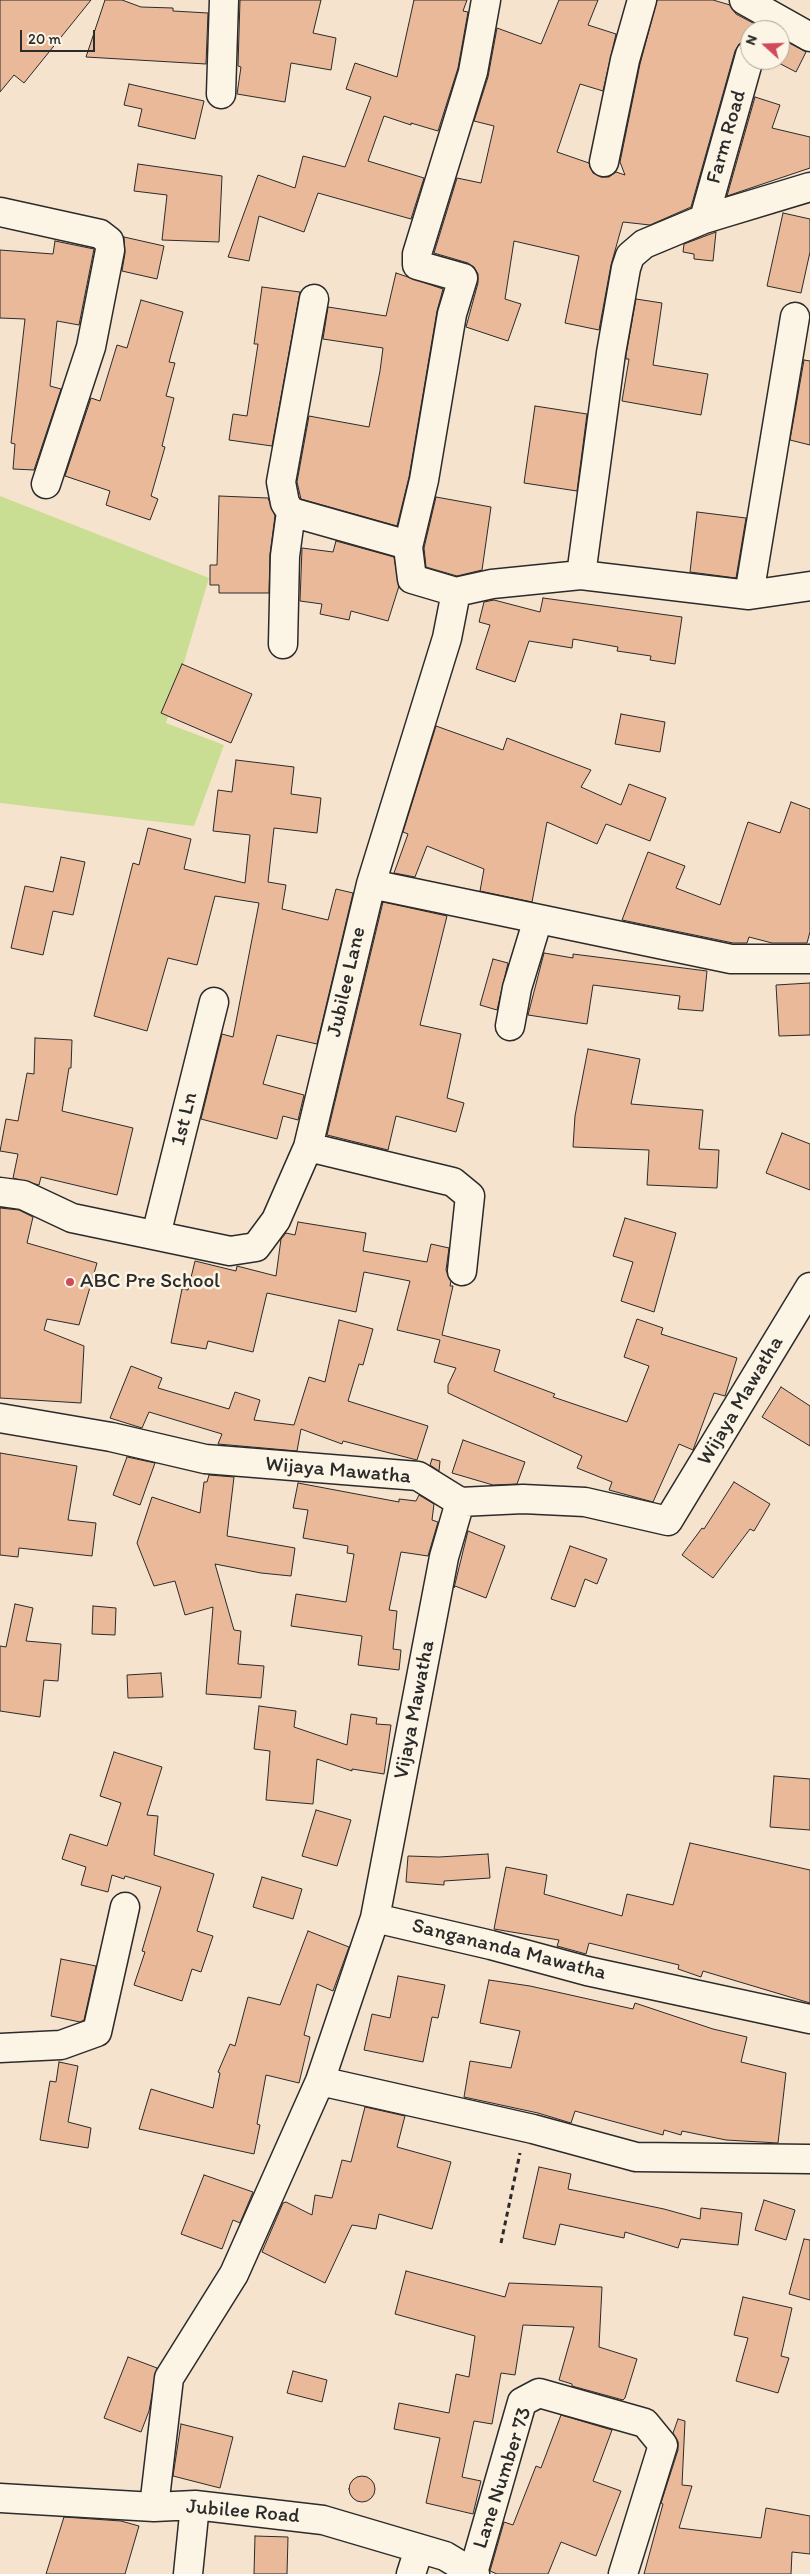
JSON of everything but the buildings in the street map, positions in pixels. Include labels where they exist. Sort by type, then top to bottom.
[{"type":"street","points":[[221,94],[224,0]]},
{"type":"street","points":[[486,0],[473,72],[417,254],[417,265],[463,278],[452,314],[424,480],[408,545],[412,580],[456,592],[492,584],[581,576],[749,595],[810,586]]},
{"type":"street","points":[[604,162],[625,60],[642,0]]},
{"type":"street","points":[[753,13],[810,37]]},
{"type":"street","name":"Farm Road","points":[[704,219],[746,70]]},
{"type":"street","points":[[581,576],[611,353],[626,268],[630,256],[644,244],[704,219],[810,187]]},
{"type":"street","points":[[0,212],[100,234],[109,240],[110,250],[91,347],[46,484]]},
{"type":"street","points":[[314,299],[281,482],[285,503],[291,512],[408,545]]},
{"type":"street","points":[[749,595],[795,317]]},
{"type":"street","points":[[283,644],[285,556],[291,512]]},
{"type":"street","name":"Jubilee Lane","points":[[0,1192],[24,1195],[72,1218],[230,1251],[256,1247],[276,1220],[308,1147],[371,884],[447,638],[456,592]]},
{"type":"street","points":[[371,884],[730,959],[810,959]]},
{"type":"street","points":[[510,1026],[517,988],[538,919]]},
{"type":"street","name":"1st Ln","points":[[156,1236],[214,1002]]},
{"type":"street","points":[[308,1147],[453,1182],[470,1196],[462,1271]]},
{"type":"street","name":"Wijaya Mawatha","points":[[0,1418],[111,1437],[205,1459],[418,1476],[460,1502],[522,1499],[585,1502],[668,1521],[810,1287]]},
{"type":"street","name":"Vijaya Mawatha","points":[[376,1918],[444,1557],[460,1502]]},
{"type":"street","points":[[0,2048],[61,2045],[97,2032],[125,1907]]},
{"type":"street","points":[[154,2507],[169,2378],[234,2274],[320,2081],[376,1918]]},
{"type":"street","name":"Sangananda Mawatha","points":[[376,1918],[491,1945],[587,1971],[810,2019]]},
{"type":"street","points":[[320,2081],[526,2128],[636,2157],[810,2159]]},
{"type":"street","name":"Lane Number 73","points":[[474,2573],[522,2402],[539,2393],[645,2423],[663,2445],[623,2574]]},
{"type":"street","name":"Jubilee Road","points":[[0,2498],[154,2507],[195,2505],[322,2520],[445,2556],[474,2573]]},
{"type":"street","points":[[188,2574],[195,2505]]},
{"type":"street","points":[[411,2574],[419,2549]]},
{"type":"path","points":[[502,2243],[526,2128]]},
{"type":"green space","points":[[0,496],[209,578],[166,723],[224,745],[194,826],[0,803]]},
{"type":"place","name":"ABC Pre School","points":[[70,1282]]}]
